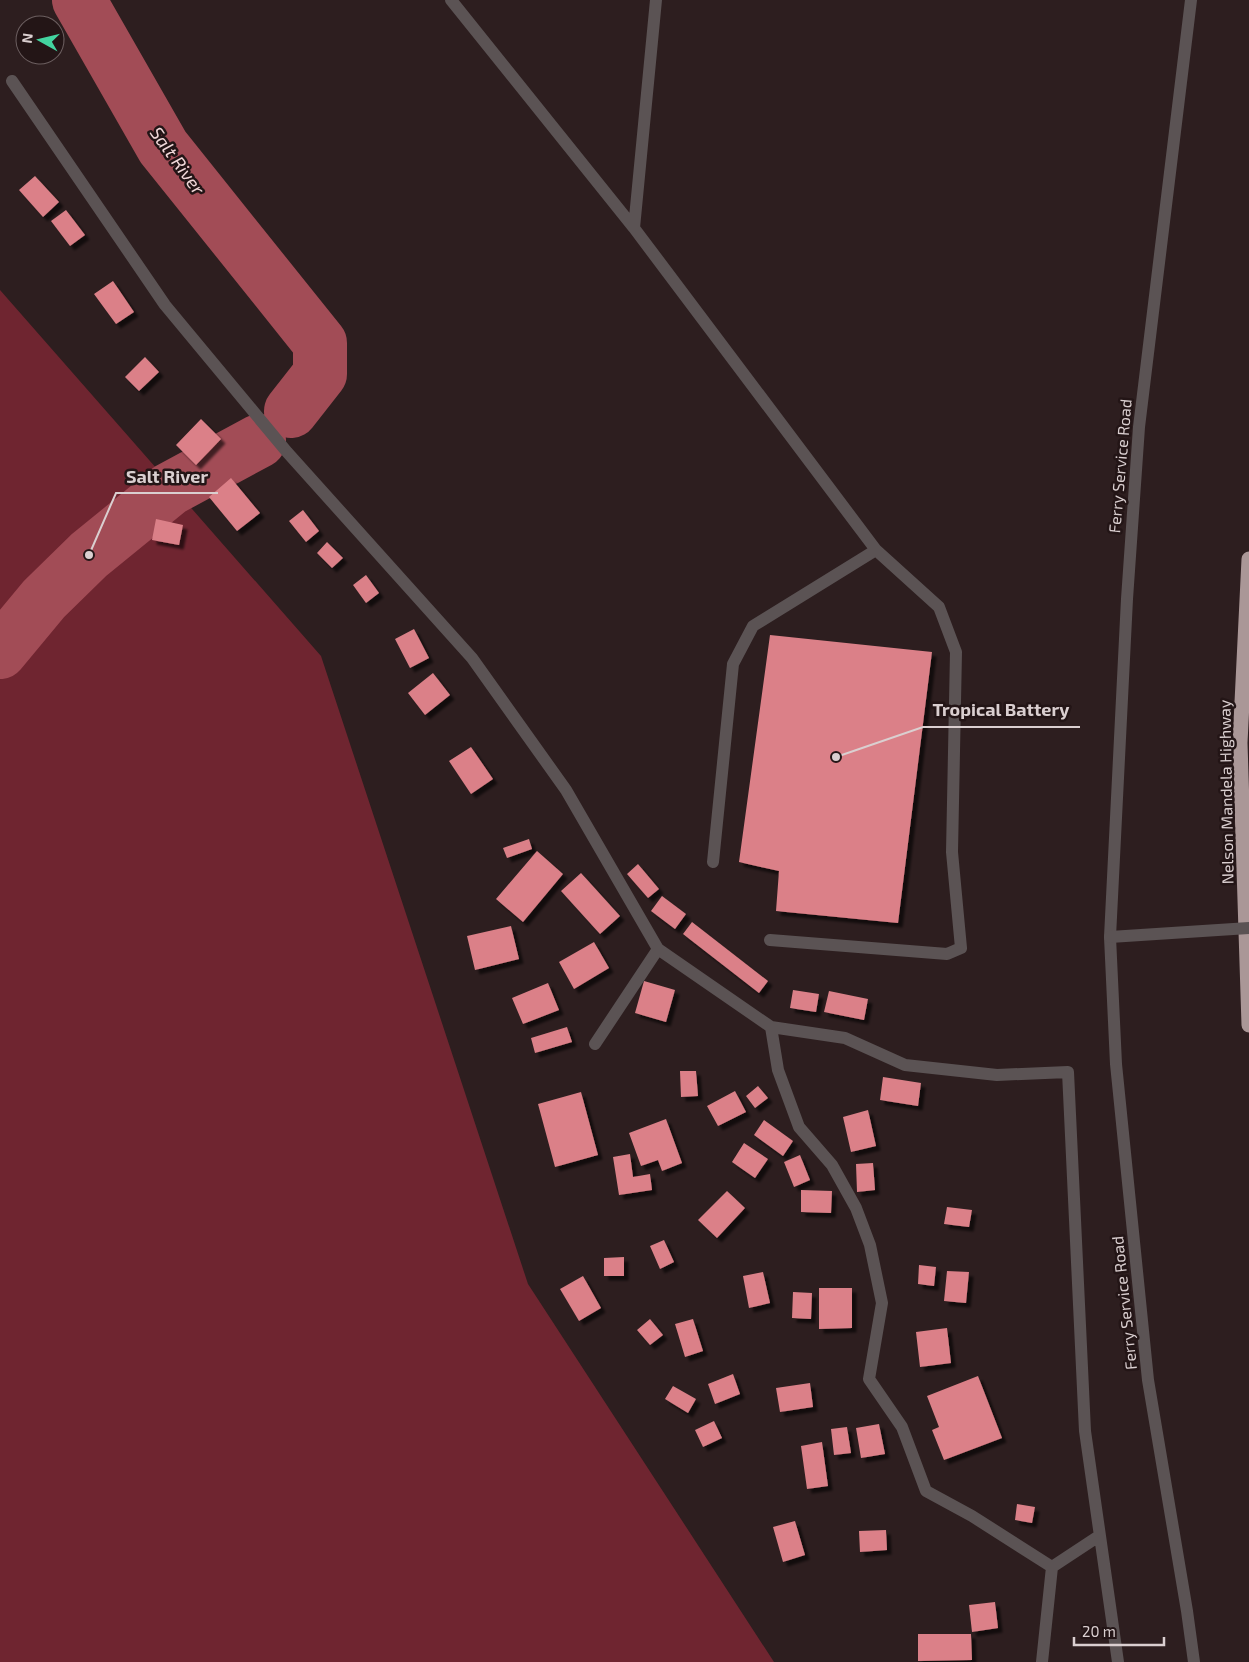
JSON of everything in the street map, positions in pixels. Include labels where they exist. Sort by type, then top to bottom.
[{"type":"highway","name":"Nelson Mandela Highway","points":[[1249,559],[1240,743],[1249,1025]]},
{"type":"street","points":[[451,0],[634,228],[876,550],[939,607],[956,652],[952,852],[961,948],[947,954],[770,940]]},
{"type":"street","points":[[634,228],[656,0]]},
{"type":"street","name":"Ferry Service Road","points":[[1191,0],[1139,427],[1126,599],[1110,937],[1116,1064],[1148,1380],[1194,1662]]},
{"type":"street","points":[[12,80],[165,305],[287,452],[472,658],[566,790],[658,949],[771,1027],[845,1038],[905,1065],[997,1075],[1068,1072],[1085,1431],[1118,1662]]},
{"type":"street","points":[[713,862],[733,664],[753,626],[771,613],[876,550]]},
{"type":"street","points":[[1110,937],[1249,928]]},
{"type":"street","points":[[594,1044],[658,949]]},
{"type":"street","points":[[771,1027],[778,1070],[800,1127],[832,1165],[856,1208],[870,1245],[882,1303],[868,1379],[902,1427],[926,1491],[972,1516],[1052,1567]]},
{"type":"street","points":[[1052,1567],[1099,1536]]},
{"type":"street","points":[[1042,1662],[1052,1567]]},
{"type":"shaded area","points":[[0,290],[321,656],[528,1284],[774,1662],[0,1662]]},
{"type":"building","points":[[35,176],[59,202],[43,217],[19,190]]},
{"type":"building","points":[[66,210],[85,235],[70,246],[51,221]]},
{"type":"building","points":[[113,281],[134,312],[116,324],[94,294]]},
{"type":"building","points":[[145,357],[159,372],[139,391],[125,377]]},
{"type":"building","points":[[201,419],[221,439],[196,465],[176,445]]},
{"type":"building","points":[[231,478],[260,513],[237,531],[209,497]]},
{"type":"building","points":[[303,510],[319,531],[306,542],[289,521]]},
{"type":"building","points":[[156,519],[183,525],[179,545],[152,540]]},
{"type":"building","points":[[327,542],[343,558],[332,568],[317,553]]},
{"type":"building","points":[[366,575],[379,593],[366,603],[353,585]]},
{"type":"building","points":[[414,629],[429,658],[410,668],[395,639]]},
{"type":"building","points":[[770,635],[932,652],[898,923],[776,911],[779,871],[739,862]]},
{"type":"building","points":[[433,673],[450,695],[425,715],[408,693]]},
{"type":"building","points":[[471,747],[493,779],[471,794],[449,761]]},
{"type":"building","points":[[529,839],[532,849],[507,858],[503,848]]},
{"type":"building","points":[[537,851],[563,874],[523,922],[496,899]]},
{"type":"building","points":[[638,864],[659,889],[648,898],[627,874]]},
{"type":"building","points":[[581,873],[620,916],[600,934],[561,891]]},
{"type":"building","points":[[662,896],[686,914],[675,929],[651,911]]},
{"type":"building","points":[[692,922],[768,981],[759,993],[683,934]]},
{"type":"building","points":[[511,926],[519,959],[475,970],[467,936]]},
{"type":"building","points":[[594,942],[609,968],[574,989],[559,962]]},
{"type":"building","points":[[644,981],[675,990],[666,1022],[635,1013]]},
{"type":"building","points":[[548,983],[559,1010],[523,1024],[512,998]]},
{"type":"building","points":[[793,990],[819,994],[816,1012],[790,1008]]},
{"type":"building","points":[[829,991],[868,999],[864,1020],[824,1012]]},
{"type":"building","points":[[567,1027],[572,1042],[535,1053],[531,1038]]},
{"type":"building","points":[[680,1071],[696,1071],[698,1096],[681,1097]]},
{"type":"building","points":[[883,1077],[921,1083],[918,1106],[880,1100]]},
{"type":"building","points":[[758,1086],[768,1098],[755,1108],[746,1096]]},
{"type":"building","points":[[735,1091],[746,1112],[718,1126],[707,1106]]},
{"type":"building","points":[[581,1092],[598,1155],[555,1167],[538,1104]]},
{"type":"building","points":[[868,1110],[876,1146],[851,1152],[843,1117]]},
{"type":"building","points":[[666,1119],[682,1163],[662,1171],[658,1160],[641,1166],[629,1133]]},
{"type":"building","points":[[764,1120],[793,1141],[783,1156],[754,1135]]},
{"type":"building","points":[[744,1143],[768,1159],[755,1178],[732,1162]]},
{"type":"building","points":[[630,1154],[633,1177],[650,1174],[652,1190],[619,1195],[613,1157]]},
{"type":"building","points":[[800,1155],[810,1180],[794,1187],[784,1162]]},
{"type":"building","points":[[873,1163],[875,1190],[857,1192],[856,1164]]},
{"type":"building","points":[[801,1190],[832,1191],[831,1213],[801,1212]]},
{"type":"building","points":[[727,1191],[745,1208],[717,1238],[698,1220]]},
{"type":"building","points":[[947,1207],[972,1210],[969,1227],[944,1224]]},
{"type":"building","points":[[664,1240],[674,1262],[660,1269],[650,1246]]},
{"type":"building","points":[[624,1257],[624,1276],[604,1276],[604,1258]]},
{"type":"building","points":[[919,1265],[936,1267],[934,1286],[918,1284]]},
{"type":"building","points":[[947,1271],[969,1272],[966,1303],[944,1301]]},
{"type":"building","points":[[763,1272],[770,1303],[749,1308],[743,1276]]},
{"type":"building","points":[[583,1276],[601,1308],[579,1321],[560,1289]]},
{"type":"building","points":[[819,1288],[852,1288],[852,1328],[819,1329]]},
{"type":"building","points":[[793,1292],[812,1293],[811,1319],[792,1318]]},
{"type":"building","points":[[650,1319],[663,1335],[650,1345],[637,1330]]},
{"type":"building","points":[[693,1319],[703,1351],[685,1357],[675,1324]]},
{"type":"building","points":[[947,1328],[951,1363],[920,1367],[916,1332]]},
{"type":"building","points":[[733,1374],[740,1394],[715,1404],[708,1384]]},
{"type":"building","points":[[978,1376],[1002,1438],[944,1460],[932,1430],[939,1427],[927,1396]]},
{"type":"building","points":[[810,1383],[813,1407],[780,1412],[776,1388]]},
{"type":"building","points":[[673,1386],[696,1399],[688,1413],[665,1399]]},
{"type":"building","points":[[714,1421],[722,1438],[703,1447],[695,1430]]},
{"type":"building","points":[[879,1424],[885,1454],[861,1458],[856,1428]]},
{"type":"building","points":[[847,1427],[851,1453],[834,1455],[831,1429]]},
{"type":"building","points":[[822,1442],[828,1486],[807,1489],[801,1446]]},
{"type":"building","points":[[1017,1504],[1035,1507],[1032,1523],[1015,1520]]},
{"type":"building","points":[[795,1521],[805,1555],[783,1562],[773,1527]]},
{"type":"building","points":[[886,1530],[887,1550],[860,1552],[859,1531]]},
{"type":"building","points":[[995,1602],[998,1628],[972,1632],[969,1605]]},
{"type":"building","points":[[918,1634],[971,1634],[972,1660],[918,1661]]},
{"type":"waterway","name":"Salt River","points":[[79,0],[163,147],[320,343],[320,374],[291,411]]},
{"type":"waterway","name":"Salt River","points":[[0,652],[44,599],[89,555],[170,489],[259,441]]},
{"type":"place","name":"Salt River","points":[[89,555]]},
{"type":"place","name":"Tropical Battery","points":[[836,757]]}]
